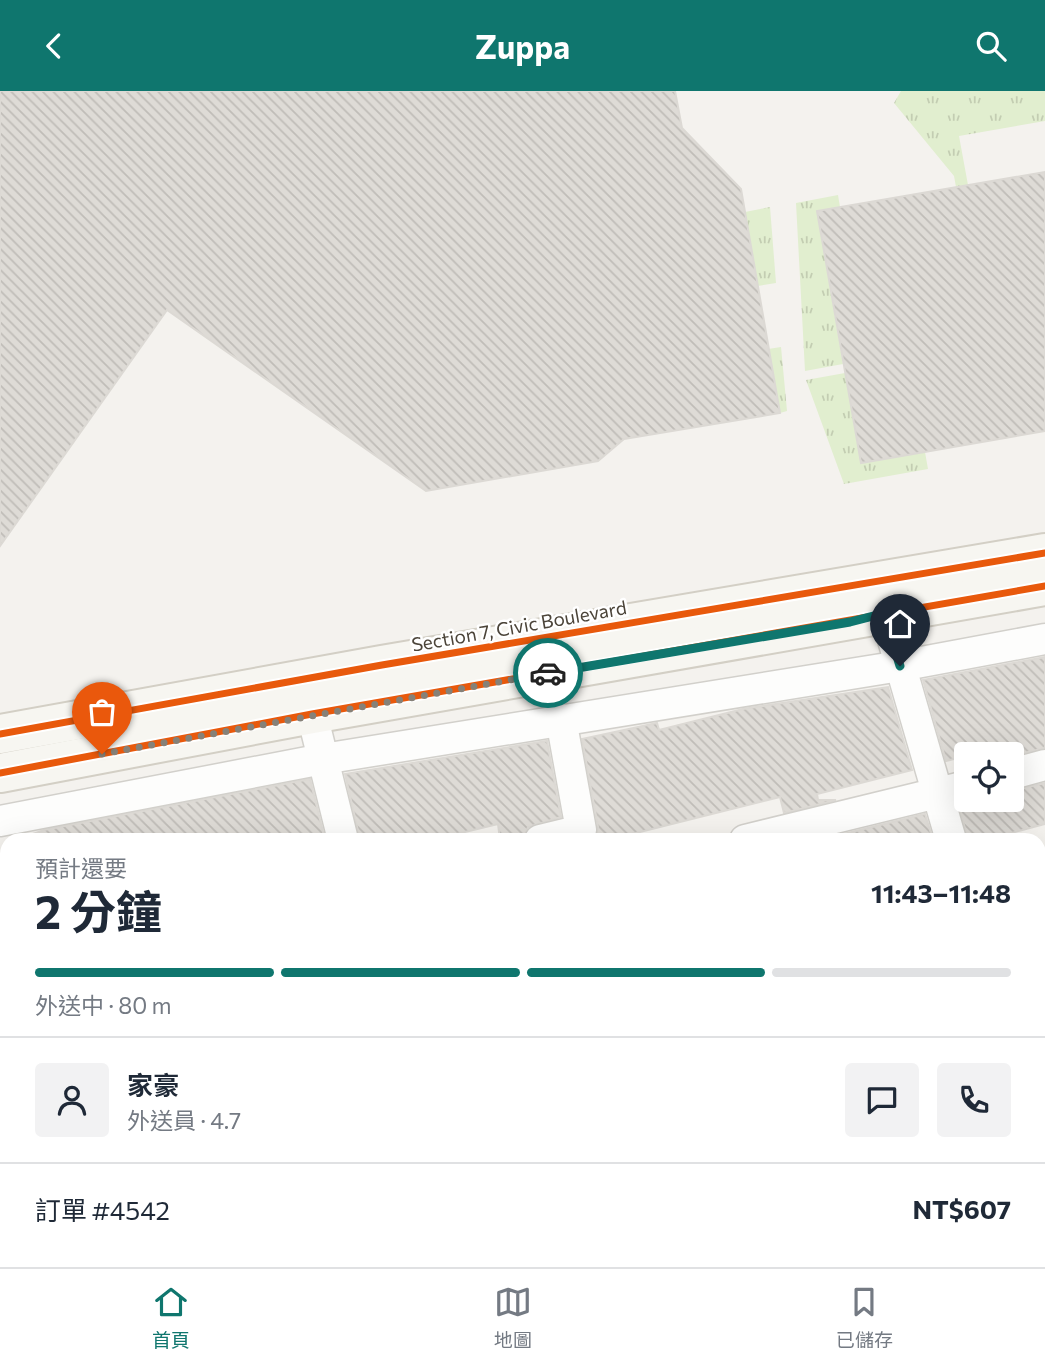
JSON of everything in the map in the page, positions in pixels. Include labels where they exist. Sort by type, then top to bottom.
[{"type":"street","name":"Section 7, Civic Boulevard","points":[[0,734],[382,665],[1045,553]]},
{"type":"street","points":[[0,773],[312,714],[1045,586]]},
{"type":"street","points":[[889,612],[892,640],[900,666],[953,790],[951,833]]},
{"type":"street","points":[[0,821],[323,759],[900,666],[1045,639]]},
{"type":"street","points":[[312,714],[340,833]]},
{"type":"street","points":[[561,719],[581,830],[569,833]]},
{"type":"street","points":[[1024,771],[1045,765]]},
{"type":"street","points":[[774,833],[953,790]]},
{"type":"green space","points":[[901,91],[1045,91],[1045,121],[959,136],[968,185],[956,187],[954,176],[894,103]]},
{"type":"green space","points":[[838,195],[840,207],[817,212],[843,364],[805,371],[796,203]]},
{"type":"green space","points":[[770,207],[776,283],[758,286],[745,212]]},
{"type":"green space","points":[[781,347],[787,411],[780,413],[768,349]]},
{"type":"green space","points":[[845,373],[861,463],[925,452],[928,469],[844,484],[806,380]]},
{"type":"building","points":[[0,91],[675,91],[682,128],[741,189],[780,413],[624,439],[598,461],[426,491],[167,310],[0,546]]},
{"type":"building","points":[[1045,172],[1045,431],[861,463],[817,211]]},
{"type":"building","points":[[1045,657],[1045,748],[1024,753],[1024,742],[954,742],[954,759],[946,761],[923,680]]},
{"type":"building","points":[[888,687],[912,770],[817,794],[818,800],[836,800],[784,813],[780,797],[636,833],[597,833],[598,827],[582,739],[657,723],[659,730],[743,709]]},
{"type":"building","points":[[547,741],[561,817],[528,827],[526,833],[499,833],[498,824],[461,833],[358,833],[345,774]]},
{"type":"building","points":[[310,779],[323,833],[36,833]]},
{"type":"building","points":[[1045,783],[1045,824],[1011,833],[966,833],[961,812],[1024,812],[1024,788]]},
{"type":"building","points":[[925,814],[931,833],[848,833]]},
{"type":"cycle path","points":[[0,734],[382,665],[1045,553]]},
{"type":"cycle path","points":[[0,773],[312,714],[1045,586]]},
{"type":"way so far","points":[[102,754],[548,673]]},
{"type":"route","points":[[548,673],[850,622],[889,612],[892,640],[900,666]]}]
